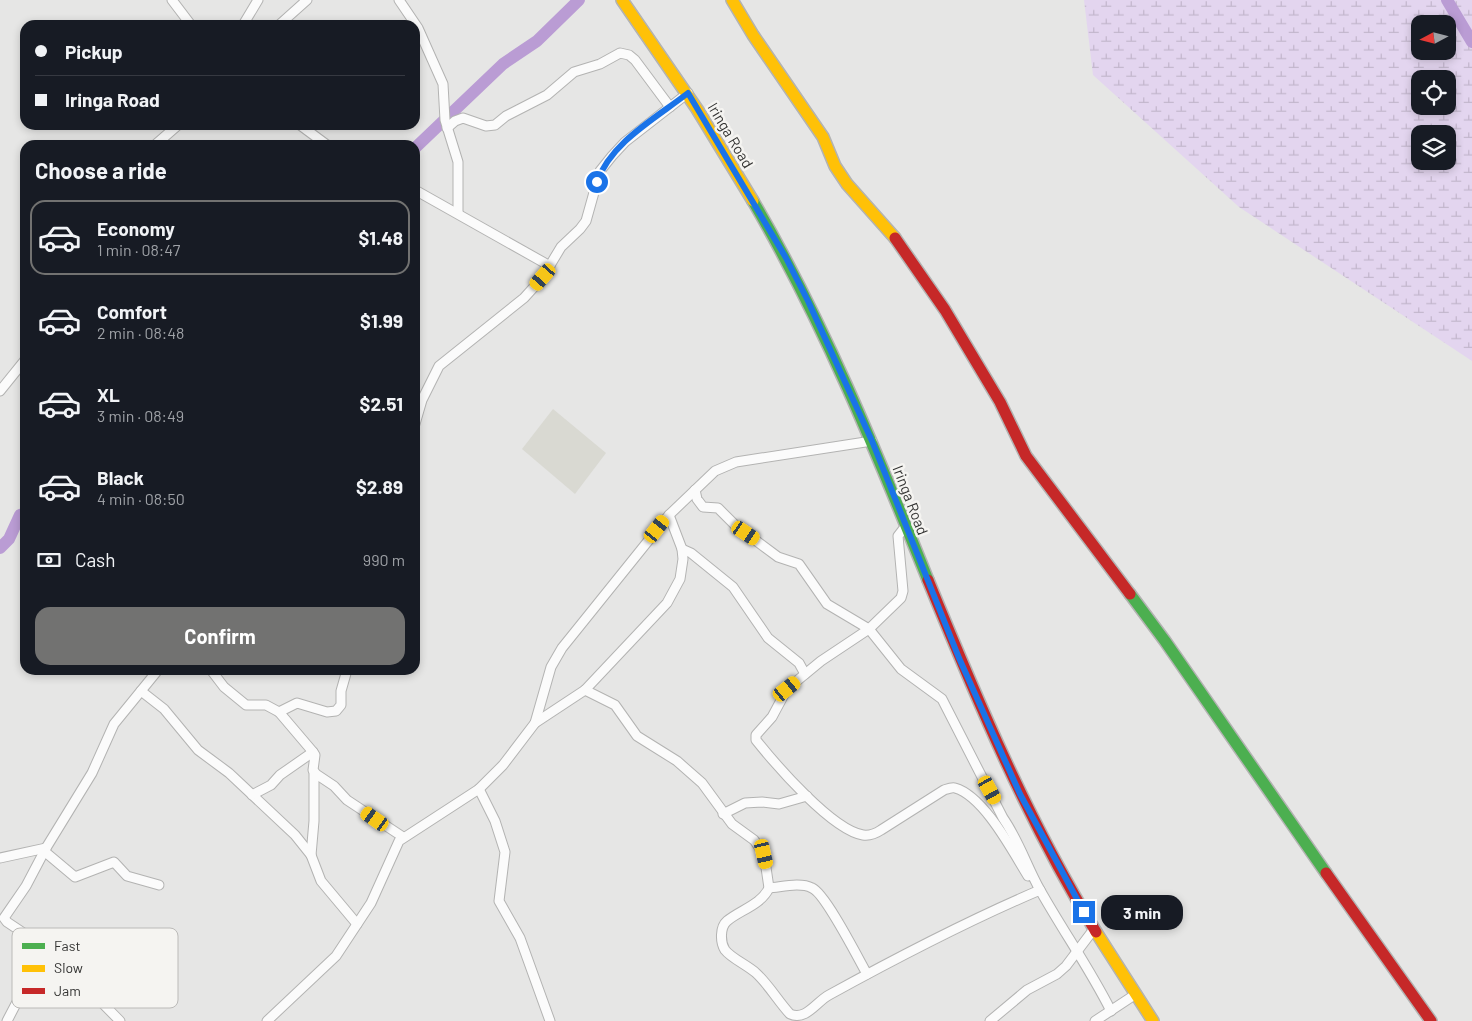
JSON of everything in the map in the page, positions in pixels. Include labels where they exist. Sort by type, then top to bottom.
[{"type":"main road","name":"Iringa Road","points":[[622,0],[688,93],[786,258],[872,441],[959,658],[1020,794],[1094,929],[1153,1021]]},
{"type":"main road","points":[[732,0],[823,137],[839,172],[896,239],[945,310],[1000,402],[1026,456],[1165,641],[1245,758],[1431,1021]]},
{"type":"street","points":[[172,0],[187,20]]},
{"type":"street","points":[[246,20],[258,0]]},
{"type":"street","points":[[285,20],[307,0]]},
{"type":"street","points":[[400,0],[411,20]]},
{"type":"street","points":[[420,37],[443,84],[447,128],[458,162],[458,213]]},
{"type":"street","points":[[447,128],[455,121],[463,118],[486,126],[495,125],[506,116],[547,95],[570,74],[599,64],[620,53],[629,55],[635,60],[670,107]]},
{"type":"street","points":[[420,407],[439,366],[524,298],[550,266],[561,247],[586,221],[600,171],[612,156],[625,142],[688,93]]},
{"type":"street","points":[[161,140],[172,130]]},
{"type":"street","points":[[307,130],[320,140]]},
{"type":"street","points":[[420,193],[550,266]]},
{"type":"street","points":[[0,391],[20,366]]},
{"type":"street","points":[[536,723],[556,657],[668,515],[715,471],[736,462],[872,441]]},
{"type":"street","points":[[695,490],[697,499],[703,507],[718,508],[735,525],[778,557],[799,564],[827,604],[868,629],[902,669],[937,694],[949,709],[1004,818],[1014,833],[1038,886],[1112,1011]]},
{"type":"street","points":[[267,1021],[336,956],[374,896],[397,844],[403,838],[479,789],[502,765],[536,723],[585,690],[667,603],[680,579],[683,559],[682,549],[668,515]]},
{"type":"street","points":[[905,527],[898,536],[903,594],[868,629],[787,689],[772,717],[755,737],[779,768],[807,796],[838,824],[857,834],[871,835],[944,790],[955,788],[970,797],[983,809],[1028,876],[1038,886]]},
{"type":"street","points":[[682,549],[691,553],[733,588],[768,638],[799,663],[806,674]]},
{"type":"street","points":[[17,928],[2,918],[26,886],[45,849],[92,773],[114,724],[141,691],[150,675]]},
{"type":"street","points":[[216,675],[224,687],[246,704],[252,706],[264,704],[279,712],[313,752],[314,772],[312,790],[314,816],[311,855]]},
{"type":"street","points":[[279,712],[297,703],[327,712],[336,711],[341,705],[341,691],[346,675]]},
{"type":"street","points":[[585,690],[615,705],[637,736],[670,756],[702,783],[723,814],[737,828],[749,835],[759,846],[766,865],[769,888]]},
{"type":"street","points":[[141,691],[164,709],[198,750],[229,773],[295,834],[311,855],[321,880],[357,924]]},
{"type":"street","points":[[252,795],[271,785],[280,775],[313,752]]},
{"type":"street","points":[[314,772],[336,787],[347,800],[403,838]]},
{"type":"street","points":[[479,789],[495,822],[505,852],[500,901],[520,938],[550,1021]]},
{"type":"street","points":[[723,814],[738,805],[750,802],[779,804],[807,796]]},
{"type":"street","points":[[0,858],[45,849]]},
{"type":"street","points":[[45,849],[72,876],[86,874],[114,862],[127,876],[159,885]]},
{"type":"street","points":[[867,974],[846,934],[816,891],[802,885],[769,888],[755,903],[727,922],[722,931],[722,942],[728,953],[744,962],[757,974],[790,1014],[798,1016],[803,1015],[827,996],[922,944],[1038,886]]},
{"type":"street","points":[[990,1021],[1027,990],[1057,974],[1074,956],[1094,929]]},
{"type":"street","points":[[1095,1021],[1136,994]]},
{"type":"street","points":[[7,1021],[14,1008]]},
{"type":"street","points":[[107,1008],[120,1021]]},
{"type":"shaded area","points":[[553,409],[606,453],[575,494],[522,449]]},
{"type":"green space","points":[[1084,0],[1472,0],[1472,361],[1239,207],[1093,75]]},
{"type":"waterway","points":[[420,143],[503,64],[537,41],[579,0]]},
{"type":"waterway","points":[[1447,0],[1472,42]]},
{"type":"waterway","points":[[0,548],[9,539],[20,515]]},
{"type":"traffic: fast","points":[[753,201],[803,293],[847,387],[889,483],[928,580]]},
{"type":"traffic: fast","points":[[1130,594],[1165,641],[1326,873]]},
{"type":"traffic: slow","points":[[622,0],[697,109],[753,201]]},
{"type":"traffic: slow","points":[[732,0],[753,35],[823,137],[835,166],[847,184],[895,238]]},
{"type":"traffic: slow","points":[[1096,932],[1153,1021]]},
{"type":"traffic: jam","points":[[895,238],[945,310],[1000,402],[1026,456],[1130,594]]},
{"type":"traffic: jam","points":[[928,580],[1005,759],[1048,846],[1096,932]]},
{"type":"traffic: jam","points":[[1326,873],[1431,1021]]},
{"type":"route","points":[[597,182],[600,171],[625,142],[688,93],[786,258],[808,301],[872,441],[959,658],[1020,794],[1084,912]]}]
